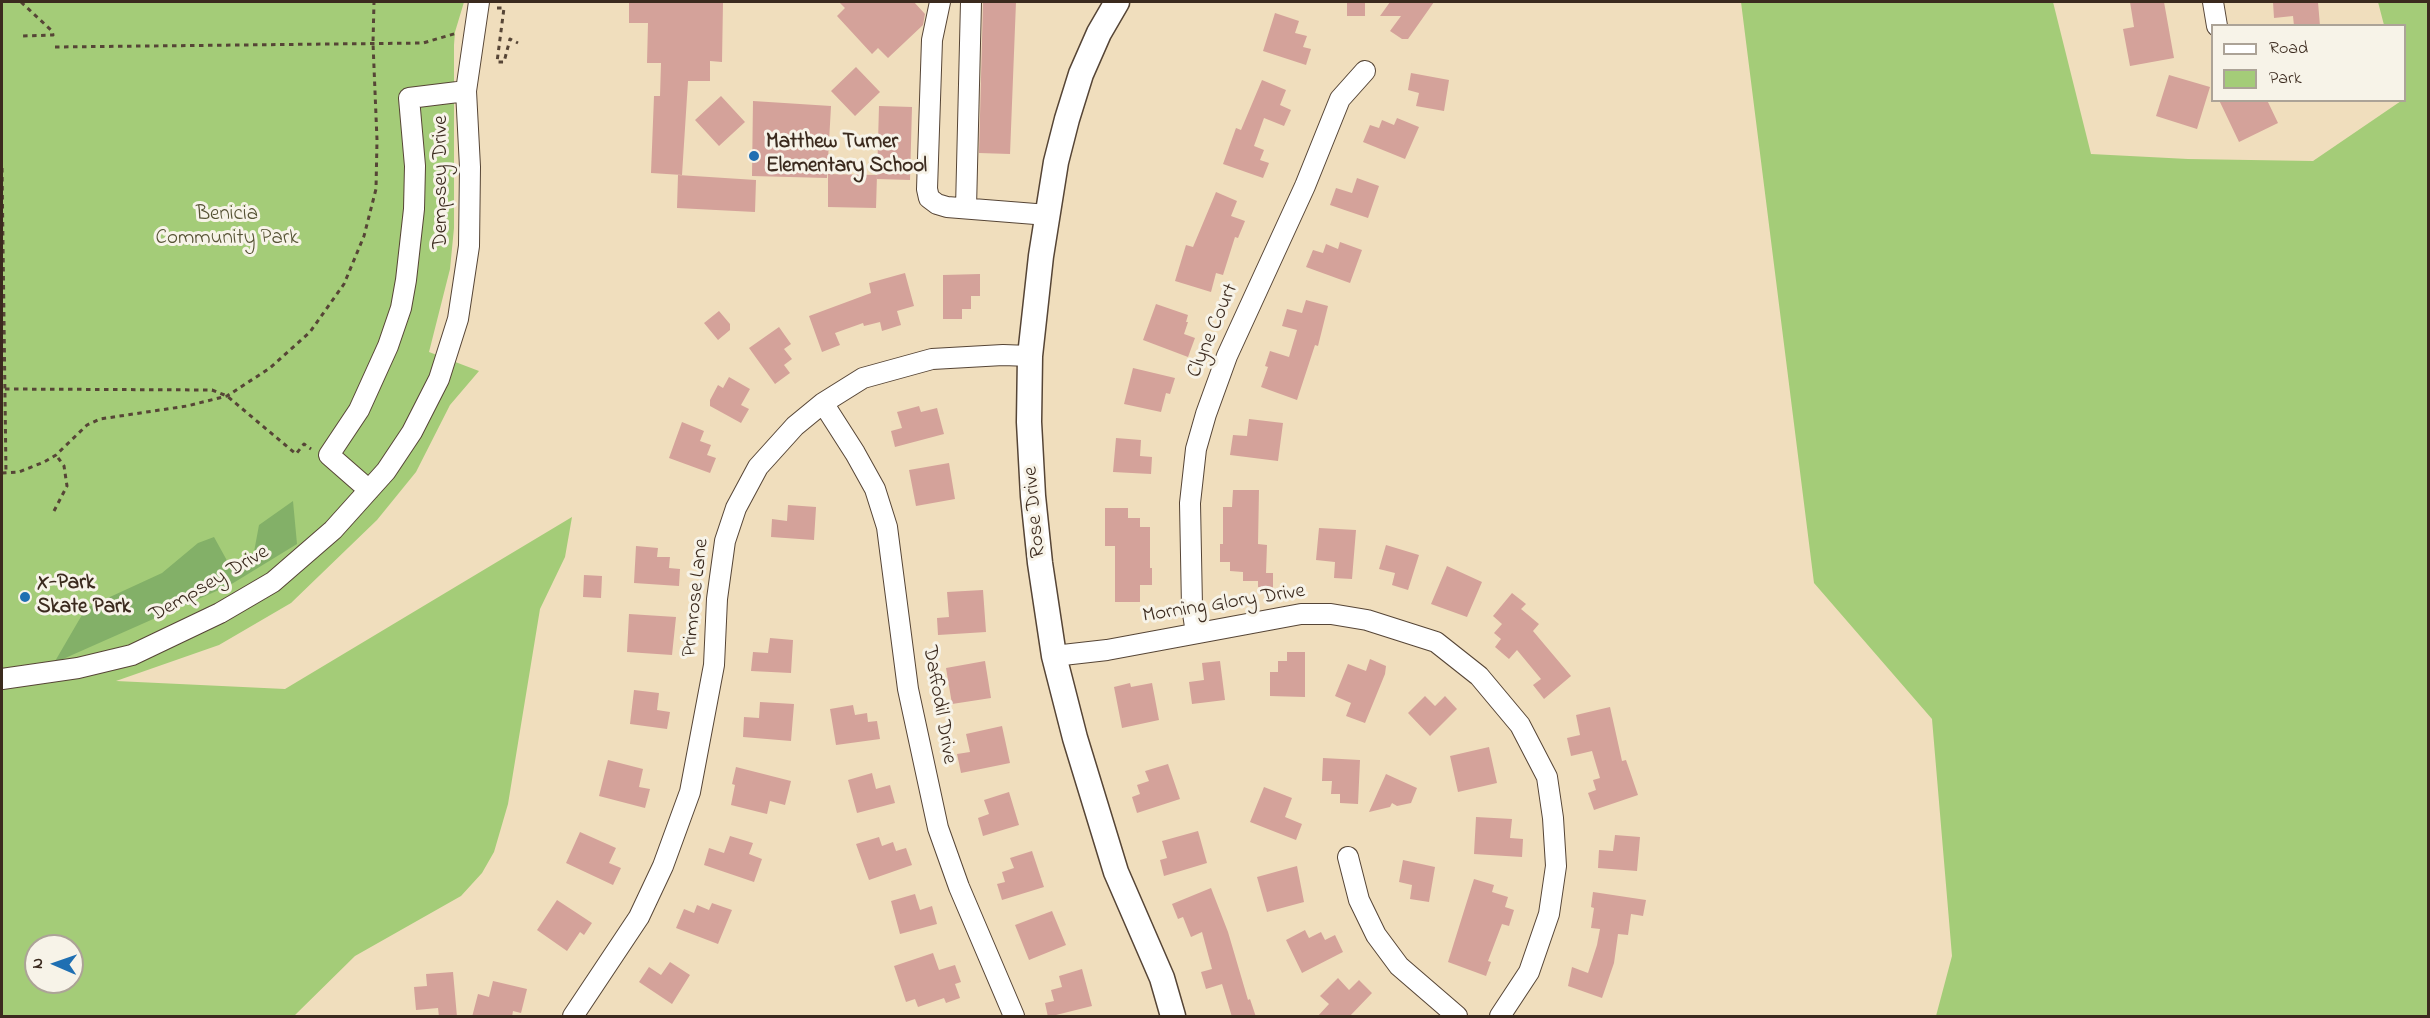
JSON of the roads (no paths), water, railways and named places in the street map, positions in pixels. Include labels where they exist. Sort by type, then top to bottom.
[{"type":"main road","name":"Rose Drive","points":[[1117,2],[1099,33],[1074,96],[1056,162],[1030,356],[1029,422],[1033,496],[1054,656],[1094,806],[1116,872],[1162,978],[1173,1017]]},
{"type":"street","name":"Dempsey Drive","points":[[2,679],[78,669],[132,655],[220,613],[273,582],[333,530],[386,471],[412,432],[438,379],[458,319],[470,246],[470,167],[466,91],[478,2]]},
{"type":"street","points":[[940,2],[935,17],[932,40],[927,189],[929,198],[937,204],[1048,215]]},
{"type":"street","points":[[966,208],[972,2]]},
{"type":"street","points":[[2213,2],[2217,24]]},
{"type":"street","name":"Clyne Court","points":[[1196,633],[1192,607],[1190,503],[1196,449],[1206,414],[1227,356],[1305,186],[1340,99],[1365,71]]},
{"type":"street","points":[[369,490],[329,455],[359,410],[388,346],[401,308],[414,209],[415,166],[410,98],[466,91]]},
{"type":"street","name":"Primrose Lane","points":[[573,1017],[639,918],[663,866],[690,792],[714,665],[717,599],[725,542],[736,508],[759,467],[795,426],[823,403],[863,378],[913,363],[944,358],[1030,356]]},
{"type":"street","name":"Daffodil Drive","points":[[823,403],[855,453],[878,499],[887,527],[908,689],[938,828],[958,887],[1014,1017]]},
{"type":"street","name":"Morning Glory Drive","points":[[1054,656],[1107,650],[1301,614],[1331,614],[1367,620],[1436,642],[1479,676],[1520,724],[1547,777],[1553,818],[1556,866],[1549,914],[1529,972],[1500,1017]]},
{"type":"street","points":[[1348,857],[1359,900],[1376,935],[1399,966],[1457,1017]]},
{"type":"place","name":"Matthew Turner Elementary School","points":[[754,156]]},
{"type":"place","name":"X-Park Skate Park","points":[[25,597]]},
{"type":"park label","name":"Benicia Community Park","points":[[227,228]]}]
